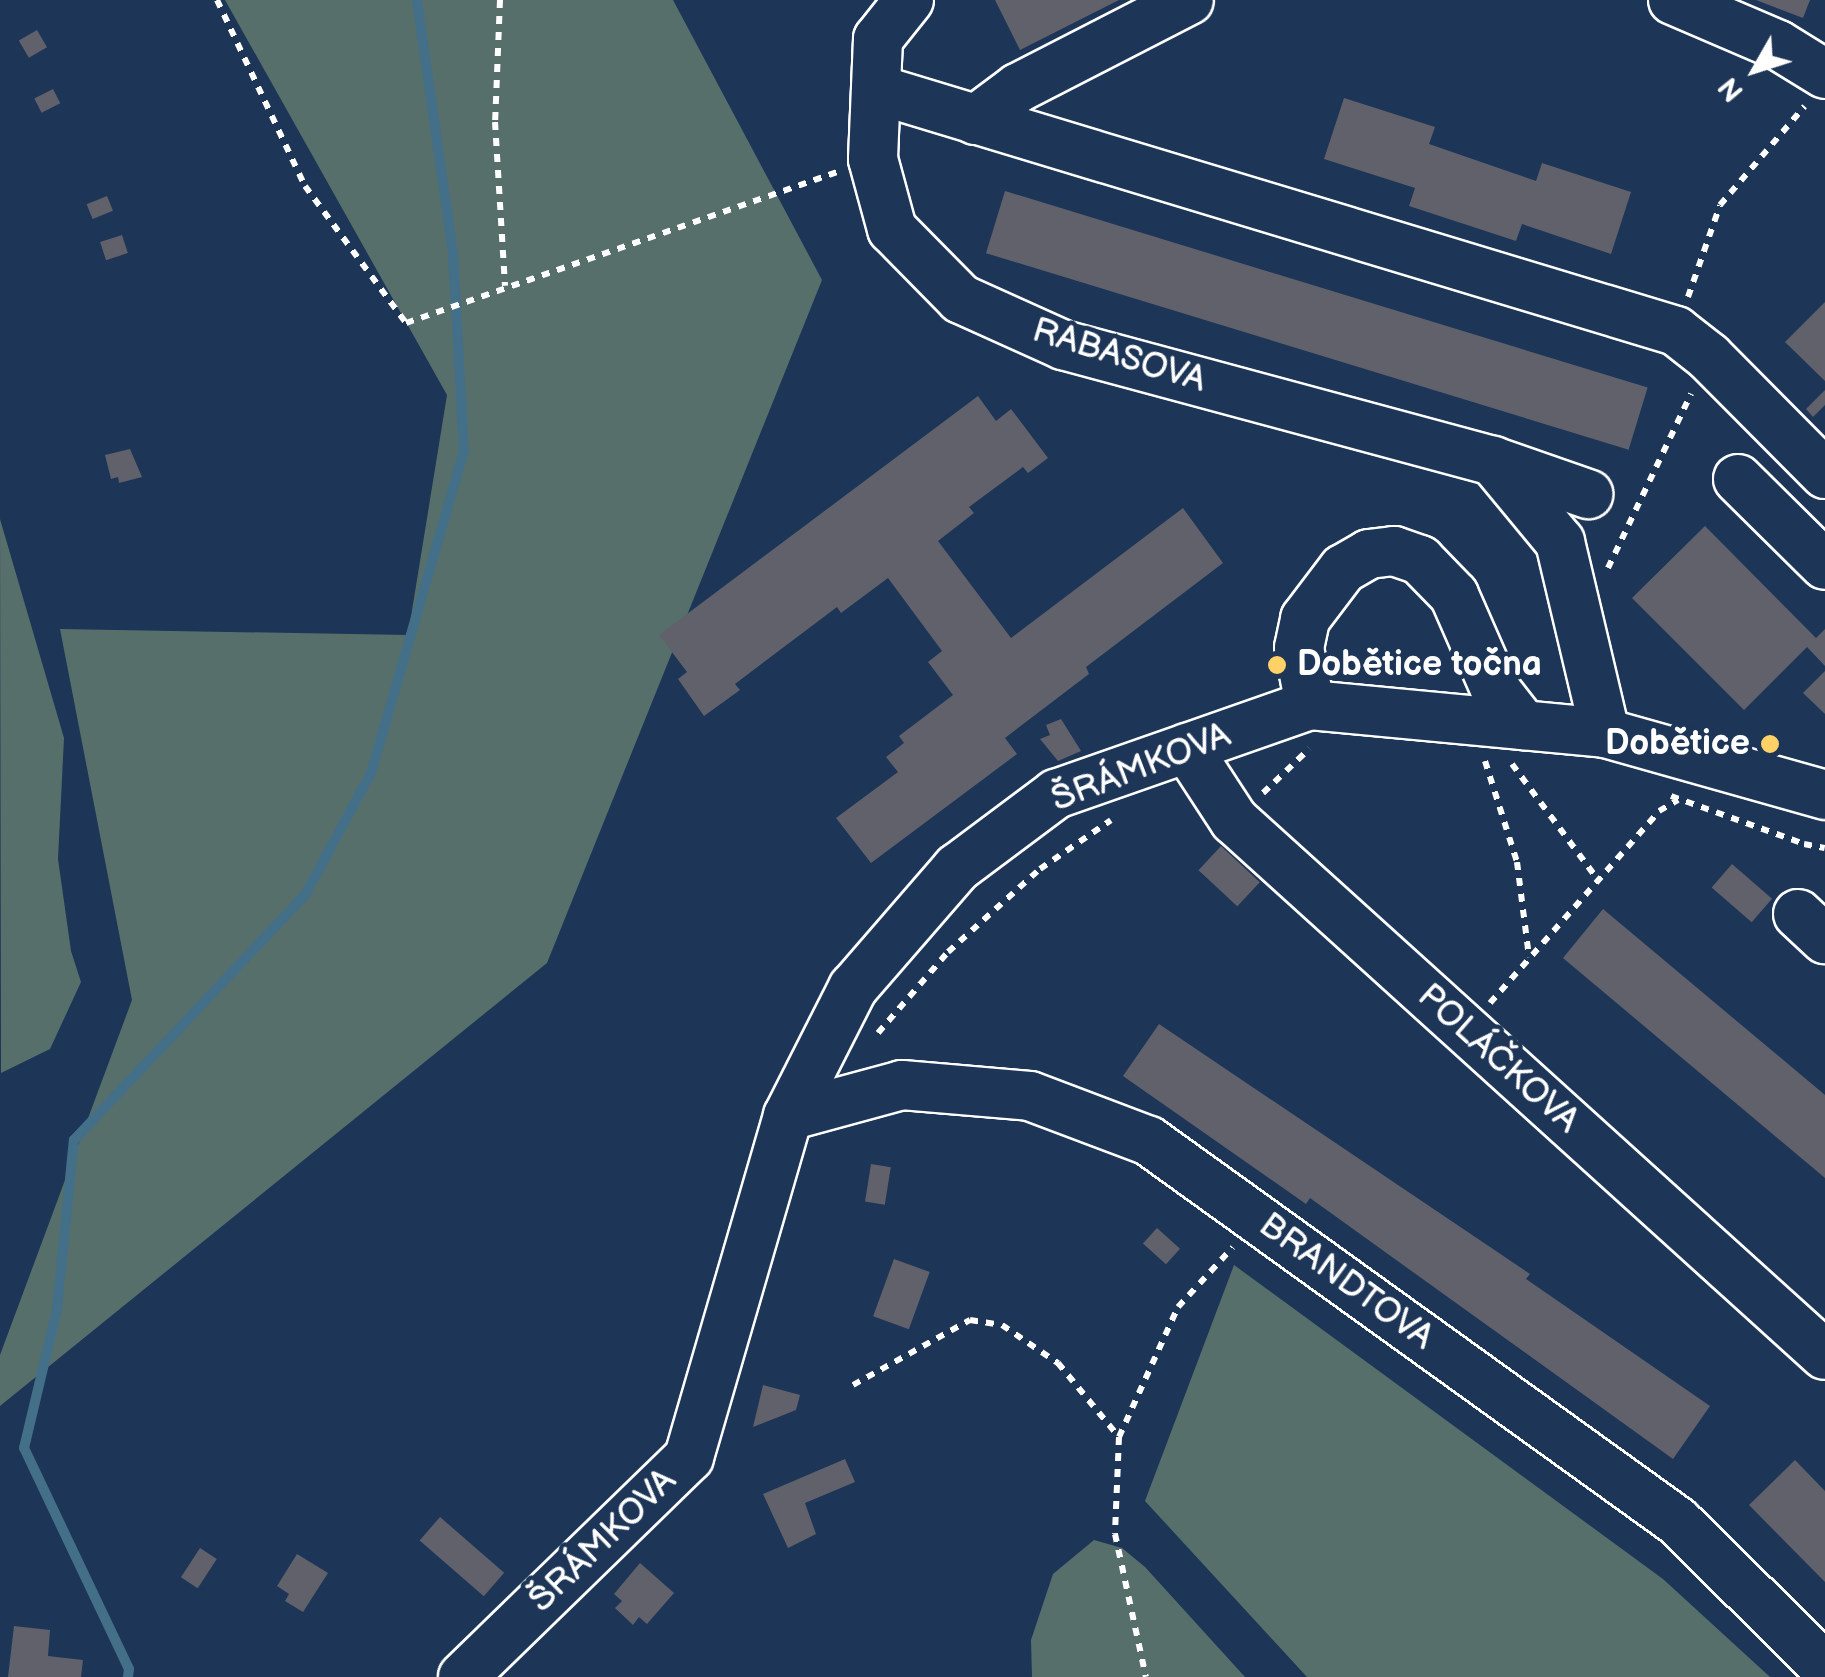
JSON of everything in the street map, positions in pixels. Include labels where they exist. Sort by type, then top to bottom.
[{"type":"street","name":"RABASOVA","points":[[909,0],[878,39],[872,159],[892,229],[961,299],[1063,345],[1493,461],[1588,494]]},
{"type":"street","points":[[975,120],[1018,88],[1189,0]]},
{"type":"street","points":[[1673,0],[1778,45],[1819,85]]},
{"type":"street","points":[[876,89],[1676,331],[1709,357],[1825,474]]},
{"type":"street","points":[[1493,461],[1560,542],[1606,733]]},
{"type":"street","points":[[1738,479],[1825,565]]},
{"type":"street","points":[[1310,705],[1299,648],[1306,619],[1322,592],[1342,570],[1369,554],[1394,552],[1420,560],[1454,596],[1514,740]]},
{"type":"street","name":"ŠRÁMKOVA","points":[[463,1677],[689,1457],[788,1116],[853,988],[957,868],[1056,794],[1310,705],[1514,740],[1606,733],[1825,796]]},
{"type":"street","name":"POLÁČKOVA","points":[[1187,748],[1234,820],[1825,1355]]},
{"type":"street","name":"BRANDTOVA","points":[[788,1116],[902,1085],[1030,1096],[1149,1140],[1678,1521],[1825,1667]]},
{"type":"path","points":[[217,0],[305,186],[406,322],[872,159]]},
{"type":"path","points":[[500,0],[495,122],[505,286]]},
{"type":"path","points":[[1676,331],[1720,205],[1819,85]]},
{"type":"path","points":[[1600,584],[1678,420]]},
{"type":"path","points":[[1514,740],[1598,880]]},
{"type":"path","points":[[1482,753],[1517,862],[1529,957]]},
{"type":"path","points":[[1466,1030],[1660,811],[1678,800]]},
{"type":"path","points":[[1146,1677],[1115,1534],[1119,1437],[1178,1307],[1258,1219]]},
{"type":"path","points":[[853,1384],[970,1320],[1002,1324],[1058,1363],[1119,1437]]},
{"type":"green space","points":[[225,0],[673,0],[822,280],[547,963],[0,1406],[0,1355],[132,1000],[60,629],[408,635],[447,395]]},
{"type":"green space","points":[[0,519],[64,738],[58,859],[71,951],[81,982],[50,1049],[1,1073]]},
{"type":"green space","points":[[1234,1265],[1663,1579],[1770,1677],[1307,1677],[1145,1501]]},
{"type":"green space","points":[[1094,1540],[1122,1548],[1145,1567],[1245,1677],[1032,1677],[1031,1640],[1053,1574]]},
{"type":"building","points":[[995,0],[1119,0],[1020,50]]},
{"type":"building","points":[[1756,0],[1810,0],[1803,18]]},
{"type":"building","points":[[37,30],[47,47],[29,58],[19,40]]},
{"type":"building","points":[[53,89],[60,103],[42,113],[34,99]]},
{"type":"building","points":[[1344,98],[1435,127],[1429,144],[1536,181],[1542,163],[1631,192],[1611,254],[1522,224],[1516,241],[1409,206],[1415,188],[1324,159]]},
{"type":"building","points":[[1005,191],[1648,387],[1629,450],[986,253]]},
{"type":"building","points":[[107,196],[113,211],[93,219],[87,204]]},
{"type":"building","points":[[122,235],[128,253],[106,260],[100,242]]},
{"type":"building","points":[[1825,302],[1825,381],[1785,342]]},
{"type":"building","points":[[1825,390],[1825,405],[1813,417],[1806,409]]},
{"type":"building","points":[[978,396],[996,421],[1011,409],[1048,458],[1028,473],[1023,467],[969,507],[974,513],[938,541],[1011,638],[1183,508],[1223,563],[1086,667],[1089,674],[1005,738],[1017,754],[871,863],[836,818],[898,772],[886,757],[904,743],[899,736],[953,695],[928,662],[942,651],[888,578],[841,613],[837,607],[735,684],[740,690],[704,716],[678,679],[687,672],[659,635]]},
{"type":"building","points":[[130,449],[142,477],[119,483],[118,477],[111,479],[105,455]]},
{"type":"building","points":[[1705,526],[1816,638],[1825,629],[1825,666],[1807,647],[1744,710],[1632,598]]},
{"type":"building","points":[[1825,671],[1825,714],[1803,693]]},
{"type":"building","points":[[1061,719],[1081,751],[1058,761],[1040,739],[1050,735],[1046,725]]},
{"type":"building","points":[[1221,846],[1260,882],[1237,906],[1198,870]]},
{"type":"building","points":[[1732,864],[1772,899],[1752,922],[1712,887]]},
{"type":"building","points":[[1603,909],[1825,1095],[1825,1178],[1563,958]]},
{"type":"building","points":[[1159,1024],[1530,1274],[1526,1279],[1710,1406],[1673,1459],[1310,1198],[1306,1204],[1123,1076]]},
{"type":"building","points":[[871,1164],[891,1167],[885,1205],[865,1202]]},
{"type":"building","points":[[1157,1228],[1180,1249],[1166,1264],[1143,1244]]},
{"type":"building","points":[[894,1259],[930,1272],[909,1329],[873,1316]]},
{"type":"building","points":[[763,1385],[800,1395],[796,1410],[753,1427]]},
{"type":"building","points":[[845,1459],[855,1482],[805,1503],[816,1534],[788,1548],[763,1494]]},
{"type":"building","points":[[1795,1460],[1825,1491],[1825,1582],[1749,1505]]},
{"type":"building","points":[[440,1517],[504,1573],[484,1596],[420,1540]]},
{"type":"building","points":[[200,1548],[217,1559],[198,1588],[181,1577]]},
{"type":"building","points":[[297,1554],[328,1573],[303,1612],[285,1601],[289,1594],[277,1586]]},
{"type":"building","points":[[640,1563],[674,1593],[647,1624],[639,1617],[633,1625],[615,1608],[622,1601],[614,1594]]},
{"type":"building","points":[[14,1626],[50,1630],[48,1656],[83,1660],[81,1677],[8,1677]]},
{"type":"waterway","points":[[128,1677],[129,1669],[24,1448],[57,1309],[74,1140],[305,895],[371,773],[464,451],[453,253],[417,0]]},
{"type":"place","name":"Dobětice točna","points":[[1277,665]]},
{"type":"place","name":"Dobětice","points":[[1770,744]]}]
